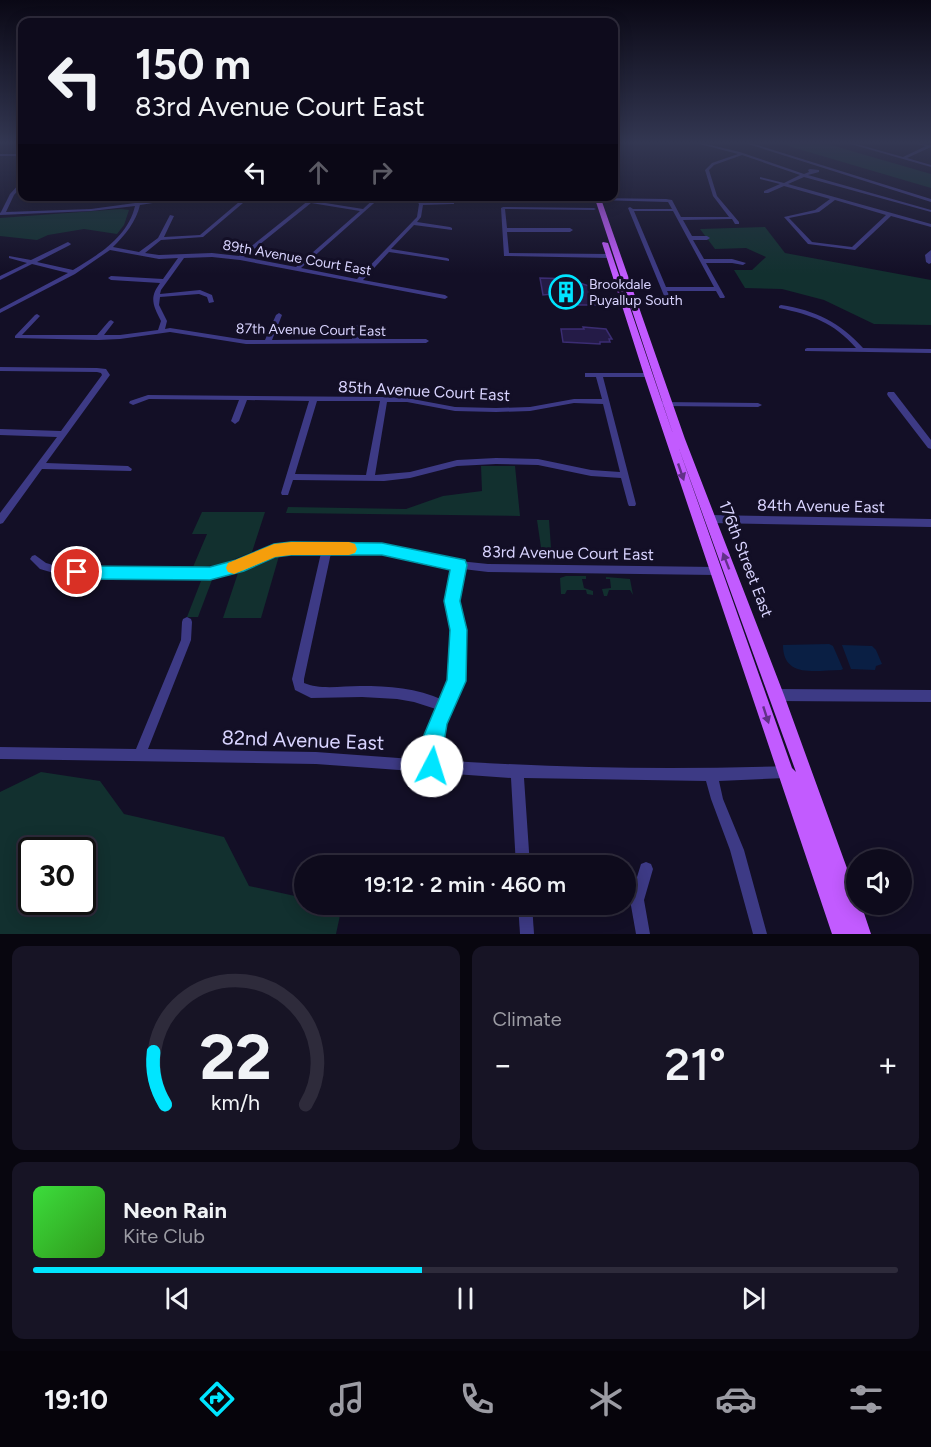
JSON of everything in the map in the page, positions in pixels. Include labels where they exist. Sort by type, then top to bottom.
[{"type":"main road","name":"176th Street East","points":[[595,201],[594,209],[648,375],[841,934]]},
{"type":"main road","name":"176th Street East","points":[[597,201],[612,239],[666,404],[777,695],[862,934]]},
{"type":"main road","points":[[594,209],[598,210],[605,229],[612,239]]},
{"type":"main road","points":[[610,256],[623,285],[628,287]]},
{"type":"main road","points":[[648,375],[654,378],[666,404]]},
{"type":"main road","points":[[715,571],[727,584],[765,691],[777,695]]},
{"type":"main road","points":[[785,772],[796,781],[852,934]]},
{"type":"street","points":[[712,187],[715,196],[737,223]]},
{"type":"street","points":[[766,192],[777,187]]},
{"type":"street","points":[[795,187],[931,226]]},
{"type":"street","points":[[844,187],[931,211]]},
{"type":"street","points":[[887,187],[931,201]]},
{"type":"street","points":[[18,188],[12,194],[2,214],[72,212],[163,201]]},
{"type":"street","points":[[0,195],[12,194]]},
{"type":"street","points":[[618,198],[667,199],[670,201],[722,297]]},
{"type":"street","points":[[833,199],[817,211],[787,216],[810,243],[853,249],[890,214]]},
{"type":"street","points":[[0,311],[72,272],[108,248],[128,228],[138,201]]},
{"type":"street","points":[[297,269],[374,201]]},
{"type":"street","points":[[358,280],[421,213],[421,204],[418,201]]},
{"type":"street","points":[[240,258],[310,202],[363,210]]},
{"type":"street","points":[[160,239],[201,236],[242,203]]},
{"type":"street","points":[[421,204],[452,203]]},
{"type":"street","points":[[594,209],[503,208],[506,255],[610,256]]},
{"type":"street","points":[[667,297],[631,209],[674,210]]},
{"type":"street","points":[[140,254],[160,239],[172,216]]},
{"type":"street","points":[[679,219],[732,218]]},
{"type":"street","points":[[413,223],[450,229]]},
{"type":"street","points":[[504,230],[570,230]]},
{"type":"street","points":[[690,238],[706,238]]},
{"type":"street","points":[[0,279],[68,244]]},
{"type":"street","name":"89th Avenue Court East","points":[[108,248],[140,254],[212,255],[240,258],[445,297]]},
{"type":"street","points":[[388,250],[447,260]]},
{"type":"street","points":[[929,262],[928,255],[931,252]]},
{"type":"street","points":[[161,331],[164,321],[156,305],[156,296],[163,281],[182,256]]},
{"type":"street","points":[[10,257],[72,272]]},
{"type":"street","points":[[702,261],[743,263]]},
{"type":"street","points":[[111,278],[163,281]]},
{"type":"street","points":[[664,289],[717,290]]},
{"type":"street","points":[[156,296],[200,292],[210,296],[211,302]]},
{"type":"street","points":[[781,307],[802,310],[825,319],[845,333],[862,351]]},
{"type":"street","points":[[268,342],[279,315]]},
{"type":"street","points":[[17,338],[37,316]]},
{"type":"street","points":[[98,338],[111,322]]},
{"type":"street","points":[[355,342],[359,326]]},
{"type":"street","name":"87th Avenue Court East","points":[[17,338],[98,338],[161,331],[189,332],[226,340],[268,342],[426,341]]},
{"type":"street","points":[[807,350],[931,351]]},
{"type":"street","points":[[0,369],[97,370],[106,373],[0,520]]},
{"type":"street","points":[[587,375],[648,375]]},
{"type":"street","points":[[599,375],[632,504]]},
{"type":"street","points":[[891,394],[931,446]]},
{"type":"street","name":"85th Avenue Court East","points":[[133,403],[148,396],[384,399],[407,400],[446,408],[480,410],[530,409],[574,401],[606,402]]},
{"type":"street","points":[[235,421],[244,398]]},
{"type":"street","points":[[285,493],[314,398]]},
{"type":"street","points":[[370,478],[384,399]]},
{"type":"street","points":[[666,404],[758,405]]},
{"type":"street","points":[[0,432],[63,434]]},
{"type":"street","points":[[290,477],[396,477],[457,463],[488,461],[538,462],[591,473],[624,475]]},
{"type":"street","points":[[39,466],[128,469]]},
{"type":"street","name":"84th Avenue East","points":[[710,519],[931,523]]},
{"type":"street","points":[[327,549],[298,679],[299,686],[310,692],[408,694],[425,698],[445,707]]},
{"type":"street","name":"83rd Avenue Court East","points":[[35,559],[43,566],[64,572],[210,573],[239,566],[274,551],[382,549],[459,565],[488,568],[715,571]]},
{"type":"street","points":[[432,766],[434,735],[457,681],[459,630],[452,601],[459,565]]},
{"type":"street","points":[[140,755],[186,640],[187,622]]},
{"type":"street","points":[[777,695],[931,696]]},
{"type":"street","name":"82nd Avenue East","points":[[0,753],[315,758],[517,772],[711,775],[785,772]]},
{"type":"street","points":[[517,772],[522,855]]},
{"type":"street","points":[[711,775],[717,799],[737,850],[760,934]]},
{"type":"street","points":[[643,934],[637,900],[646,869]]},
{"type":"street","points":[[526,915],[527,934]]},
{"type":"green space","points":[[129,210],[124,225],[117,234],[84,229],[48,235],[37,240],[0,236],[0,218]]},
{"type":"green space","points":[[765,227],[785,253],[931,280],[931,325],[874,324],[824,300],[782,289],[745,288],[734,270],[752,270],[766,257],[746,248],[715,249],[700,229]]},
{"type":"green space","points":[[481,466],[515,466],[520,516],[286,513],[288,507],[406,509],[443,496],[482,491]]},
{"type":"green space","points":[[202,512],[265,512],[252,552],[220,565],[193,567],[207,534],[192,534]]},
{"type":"green space","points":[[537,520],[549,520],[552,561],[543,561]]},
{"type":"green space","points":[[279,556],[261,618],[223,618],[238,573]]},
{"type":"green space","points":[[586,576],[586,579],[582,579],[584,588],[593,591],[593,595],[587,594],[586,590],[567,590],[565,594],[561,594],[560,578]]},
{"type":"green space","points":[[606,577],[630,579],[633,595],[630,590],[609,590],[607,596],[604,596],[602,589],[611,588],[610,579]]},
{"type":"green space","points":[[212,580],[198,617],[187,617],[201,581]]},
{"type":"green space","points":[[41,772],[100,781],[124,814],[224,837],[249,886],[294,896],[294,915],[340,915],[336,934],[0,934],[0,792]]},
{"type":"water","points":[[829,644],[833,646],[843,669],[812,671],[795,668],[785,656],[783,645]]},
{"type":"water","points":[[842,645],[872,646],[882,664],[876,666],[875,670],[851,669]]},
{"type":"building","name":"Brookdale Puyallup South","points":[[540,278],[573,279],[575,285],[580,283],[592,287],[598,305],[564,305],[562,293],[543,295]]},
{"type":"building","points":[[583,327],[606,329],[612,339],[609,339],[610,342],[600,342],[600,344],[563,342],[561,329],[584,329]]},
{"type":"slow traffic","points":[[234,568],[263,554],[291,548],[349,549]]},
{"type":"place","name":"Brookdale Puyallup South","points":[[566,292]]},
{"type":"route","points":[[77,572],[210,573],[239,566],[263,554],[291,548],[382,549],[459,565],[452,591],[459,630],[457,681],[434,735],[432,766]]}]
